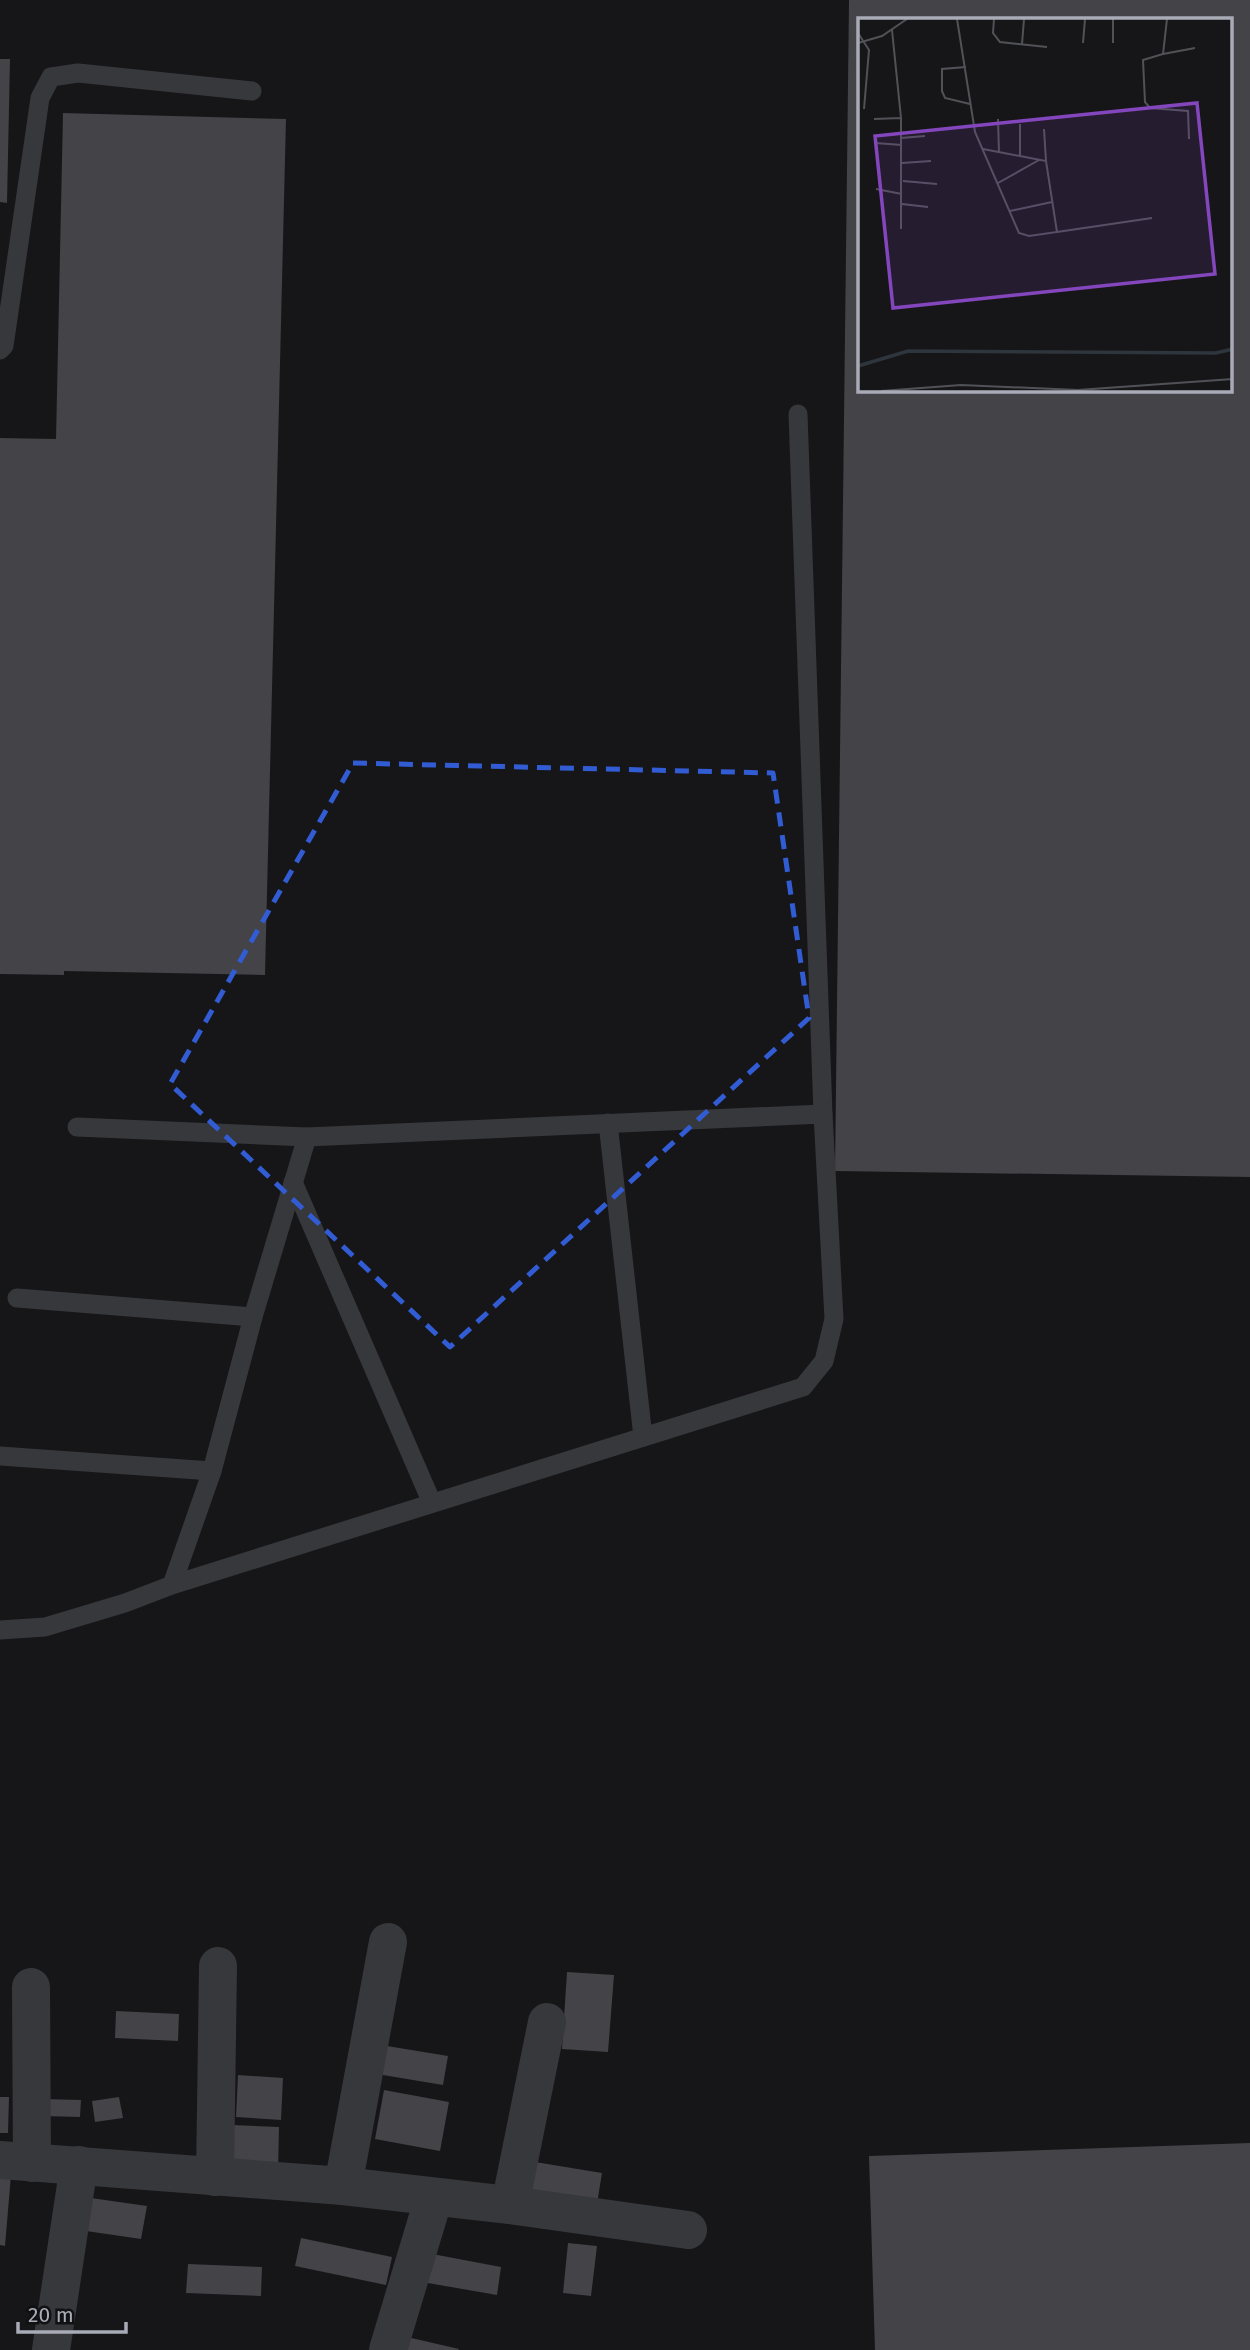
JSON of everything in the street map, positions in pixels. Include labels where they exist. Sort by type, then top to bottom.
[{"type":"street","points":[[343,2186],[388,1942]]},
{"type":"street","points":[[215,2177],[218,1966]]},
{"type":"street","points":[[31,1987],[16,2162],[343,2186],[510,2205],[688,2230]]},
{"type":"street","points":[[510,2205],[547,2022]]},
{"type":"street","points":[[51,2350],[79,2165]]},
{"type":"street","points":[[388,2350],[434,2197]]},
{"type":"lane","points":[[0,350],[4,346],[40,97],[51,77],[78,73],[252,91]]},
{"type":"lane","points":[[0,1630],[45,1627],[125,1603],[172,1585],[803,1387],[824,1361],[834,1319],[823,1114],[798,414]]},
{"type":"lane","points":[[77,1127],[307,1137],[823,1114]]},
{"type":"lane","points":[[608,1123],[643,1437]]},
{"type":"lane","points":[[172,1585],[212,1471],[253,1317],[307,1137]]},
{"type":"lane","points":[[293,1182],[432,1503]]},
{"type":"lane","points":[[17,1298],[253,1317]]},
{"type":"lane","points":[[0,1456],[212,1471]]},
{"type":"highlighted area","points":[[353,763],[773,773],[809,1018],[450,1347],[170,1084]]},
{"type":"building","points":[[849,0],[1250,0],[1250,1177],[835,1171]]},
{"type":"building","points":[[0,59],[10,59],[7,203],[0,202]]},
{"type":"building","points":[[63,113],[286,119],[265,975],[64,971],[64,975],[0,974],[0,438],[56,439]]},
{"type":"building","points":[[567,1972],[614,1975],[608,2052],[562,2049]]},
{"type":"building","points":[[116,2011],[179,2014],[178,2041],[115,2038]]},
{"type":"building","points":[[381,2045],[448,2056],[443,2085],[377,2074]]},
{"type":"building","points":[[238,2075],[283,2078],[281,2120],[236,2117]]},
{"type":"building","points":[[384,2090],[449,2102],[440,2151],[375,2139]]},
{"type":"building","points":[[0,2097],[9,2097],[8,2133],[0,2133]]},
{"type":"building","points":[[119,2097],[123,2118],[95,2122],[92,2101]]},
{"type":"building","points":[[43,2099],[81,2100],[80,2117],[42,2116]]},
{"type":"building","points":[[232,2125],[279,2127],[278,2174],[230,2172]]},
{"type":"building","points":[[1250,2143],[1250,2350],[875,2350],[869,2156]]},
{"type":"building","points":[[529,2161],[602,2173],[596,2210],[523,2197]]},
{"type":"building","points":[[0,2174],[11,2175],[5,2246],[0,2245]]},
{"type":"building","points":[[91,2198],[147,2206],[141,2239],[86,2231]]},
{"type":"building","points":[[301,2238],[392,2257],[386,2285],[295,2266]]},
{"type":"building","points":[[568,2243],[597,2246],[591,2296],[563,2293]]},
{"type":"building","points":[[427,2253],[501,2267],[497,2295],[422,2282]]},
{"type":"building","points":[[188,2264],[262,2267],[261,2296],[186,2293]]},
{"type":"building","points":[[407,2337],[459,2349],[404,2350]]}]
